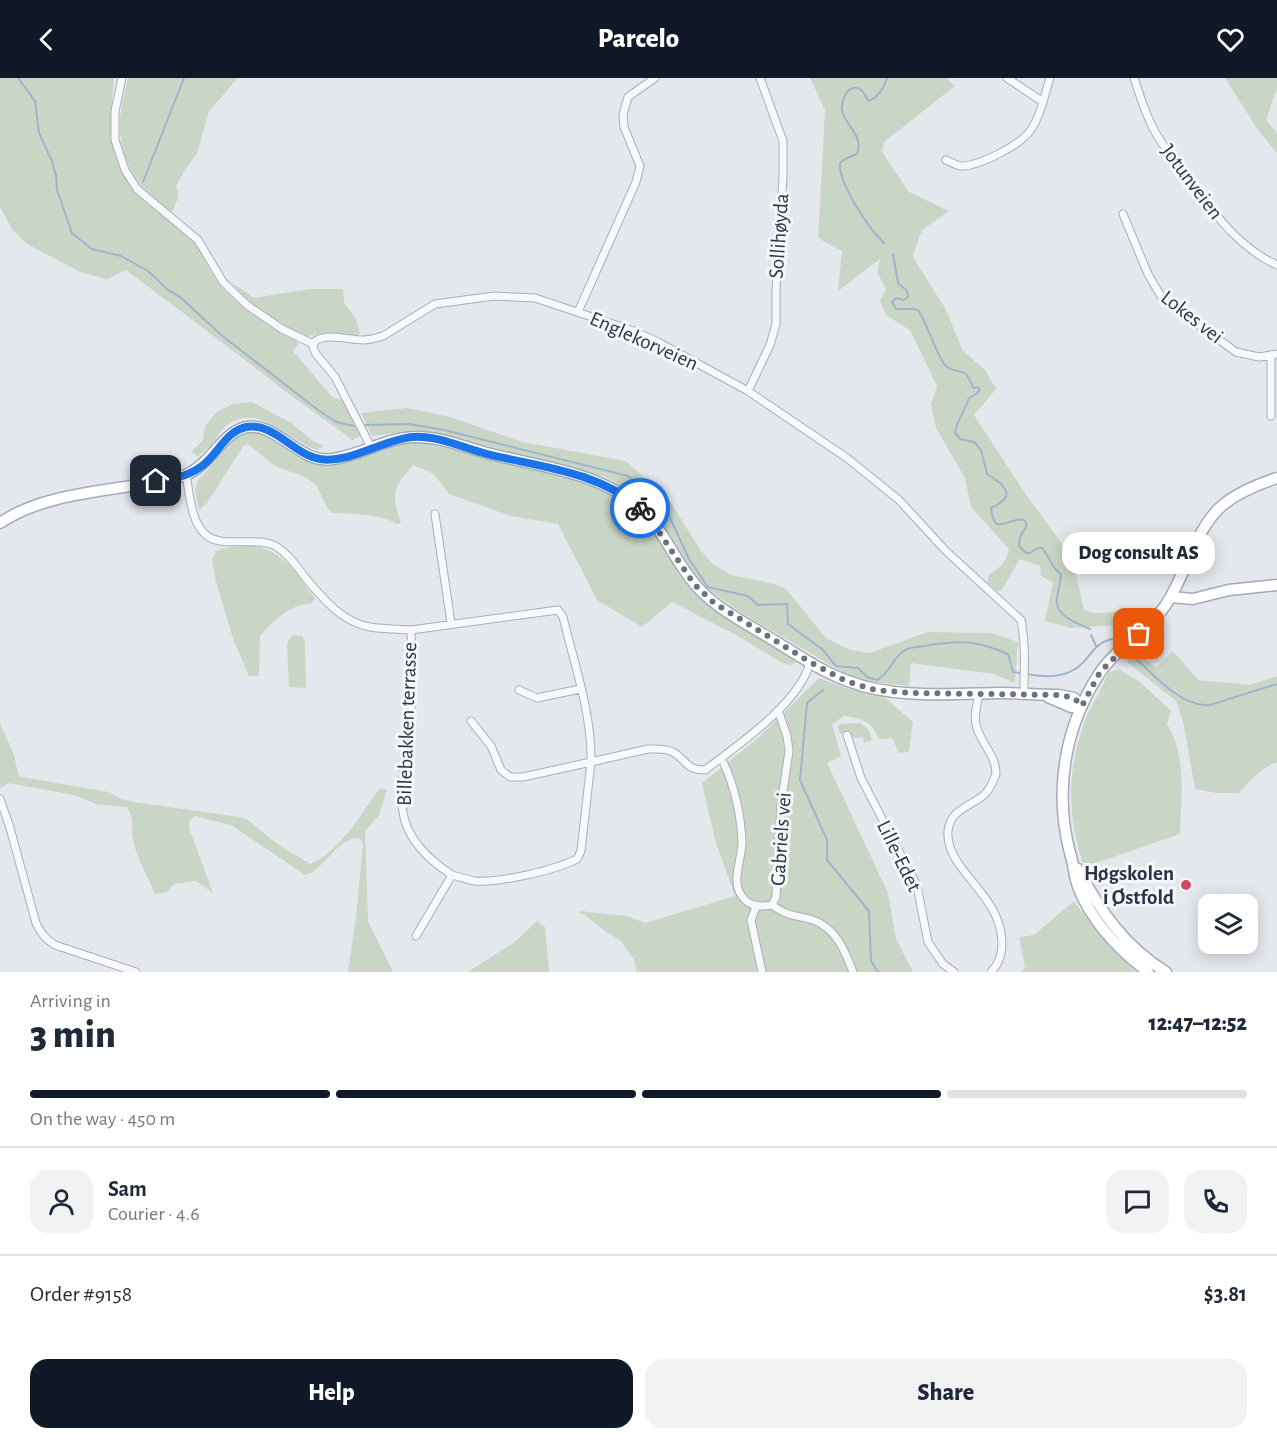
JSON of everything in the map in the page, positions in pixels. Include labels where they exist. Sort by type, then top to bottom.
[{"type":"main road","points":[[0,523],[29,508],[85,493],[186,475],[200,468],[227,437],[245,427],[268,430],[305,454],[318,459],[332,459],[401,438],[417,437],[442,441],[553,468],[609,486],[628,498],[645,513],[700,591],[729,613],[846,681],[875,690],[979,694],[1024,688],[1044,695],[1074,698],[1082,706]]},
{"type":"main road","points":[[1148,972],[1123,952],[1097,922],[1079,889],[1063,819],[1062,783],[1068,746],[1082,706],[1100,672],[1155,619],[1171,597],[1202,533],[1217,510],[1239,494],[1277,478]]},
{"type":"main road","points":[[1171,597],[1193,599],[1229,590],[1277,585]]},
{"type":"main road","points":[[1071,855],[1092,895],[1115,930],[1137,951],[1166,972]]},
{"type":"street","points":[[122,78],[115,111],[115,140],[124,170],[137,189],[198,240],[224,282],[247,305],[282,329],[313,344],[316,354],[335,377],[372,447]]},
{"type":"street","points":[[578,312],[636,182],[640,166],[624,127],[625,106],[628,97],[655,78]]},
{"type":"street","name":"Sollihøyda","points":[[748,391],[770,345],[776,324],[783,176],[783,141],[759,78]]},
{"type":"street","points":[[1007,78],[1043,102]]},
{"type":"street","points":[[946,160],[961,167],[977,163],[1013,145],[1028,134],[1037,119],[1050,78]]},
{"type":"street","name":"Jotunveien","points":[[1134,78],[1142,104],[1155,131],[1190,181],[1226,227],[1245,244],[1277,265]]},
{"type":"street","name":"Lokes vei","points":[[1123,214],[1162,298],[1236,351],[1255,357],[1274,355],[1271,416]]},
{"type":"street","name":"Englekorveien","points":[[313,344],[320,337],[374,339],[383,336],[435,304],[494,296],[535,298],[631,330],[658,342],[748,391],[847,459],[899,500],[946,551],[1021,620],[1024,637],[1024,688]]},
{"type":"street","points":[[186,475],[197,524],[210,538],[220,541],[261,542],[276,546],[292,561],[323,600],[342,614],[368,627],[411,630]]},
{"type":"street","points":[[435,514],[451,623]]},
{"type":"street","name":"Billebakken terrasse","points":[[558,610],[563,617],[588,720],[591,745],[581,851],[577,859],[525,875],[477,881],[452,875],[421,851],[405,823],[401,807],[411,712],[411,630],[558,610]]},
{"type":"street","points":[[471,721],[491,746],[501,770],[510,777],[523,777],[648,749],[671,750],[695,770],[705,770],[778,710],[802,684],[810,662]]},
{"type":"street","points":[[519,690],[537,698],[580,689]]},
{"type":"street","points":[[979,694],[976,728],[995,763],[996,774],[984,794],[955,814],[949,823],[948,835],[950,848],[957,862],[988,900],[998,917],[1002,934],[1002,950],[998,964],[991,972]]},
{"type":"street","name":"Gabriels vei","points":[[724,764],[730,778],[741,832],[742,852],[737,877],[738,889],[744,900],[756,907],[772,905],[776,897],[781,805],[789,751],[787,736],[778,710]]},
{"type":"street","name":"Lille-Edet","points":[[847,735],[861,778],[917,886],[928,942],[943,964],[954,972]]},
{"type":"street","points":[[0,799],[36,923],[46,940],[136,972]]},
{"type":"street","points":[[416,936],[452,875]]},
{"type":"street","points":[[772,905],[787,915],[810,919],[826,928],[840,942],[853,972]]},
{"type":"street","points":[[756,907],[751,920],[762,972]]},
{"type":"green space","points":[[0,78],[114,78],[111,133],[113,148],[125,177],[151,206],[193,241],[224,290],[265,323],[299,343],[293,351],[333,398],[343,399],[361,436],[352,440],[126,270],[107,279],[80,272],[27,244],[12,229],[0,207]]},
{"type":"green space","points":[[128,78],[238,78],[209,111],[197,154],[176,186],[179,196],[172,212],[150,195],[127,161],[120,134],[120,119]]},
{"type":"green space","points":[[810,78],[946,78],[955,86],[884,142],[882,152],[909,192],[949,211],[922,230],[913,255],[945,308],[963,351],[985,370],[996,389],[974,415],[1027,496],[1072,557],[1084,610],[1099,613],[1138,612],[1145,615],[1138,624],[1071,628],[1045,621],[1053,582],[1041,576],[1040,566],[1020,559],[1001,591],[997,591],[987,582],[989,575],[1004,561],[1009,549],[971,507],[965,478],[936,428],[931,404],[937,386],[910,330],[886,315],[880,301],[886,289],[877,272],[880,259],[838,291],[842,251],[818,238],[825,110]]},
{"type":"green space","points":[[1225,78],[1277,78],[1277,88],[1266,120],[1277,133],[1277,153],[1258,130]]},
{"type":"green space","points":[[233,283],[254,298],[309,289],[343,289],[344,303],[356,319],[360,334],[307,335],[295,332],[265,314]]},
{"type":"green space","points":[[252,402],[291,423],[313,441],[324,446],[317,450],[271,424],[248,418],[236,420],[224,428],[212,444],[198,456],[191,452],[203,440],[205,426],[218,411],[233,404]]},
{"type":"green space","points":[[407,408],[447,416],[522,442],[626,461],[669,500],[701,551],[713,564],[731,575],[785,588],[826,638],[850,650],[870,653],[928,632],[991,633],[1018,642],[1015,683],[994,674],[911,663],[909,686],[875,682],[848,675],[737,610],[707,588],[693,572],[656,515],[639,498],[605,477],[429,432],[415,430],[372,436],[361,413]]},
{"type":"green space","points":[[252,430],[261,433],[300,459],[318,464],[326,464],[398,445],[427,443],[560,475],[599,488],[623,501],[647,523],[679,574],[698,597],[733,623],[797,662],[791,665],[782,663],[738,636],[672,602],[642,627],[597,600],[558,524],[511,516],[449,494],[434,474],[413,465],[395,492],[401,523],[396,524],[374,516],[332,513],[316,485],[305,477],[275,466],[248,444],[244,445],[207,503],[199,510],[195,490],[198,480],[234,437]]},
{"type":"green space","points":[[252,545],[264,548],[282,558],[315,598],[311,604],[296,606],[283,614],[260,636],[259,676],[249,676],[233,639],[212,559],[216,551]]},
{"type":"green space","points":[[294,635],[302,636],[305,641],[306,688],[289,687],[287,645],[289,639]]},
{"type":"green space","points":[[1137,651],[1156,668],[1173,651],[1198,680],[1250,685],[1277,676],[1277,762],[1262,770],[1239,793],[1217,793],[1195,789],[1183,721],[1176,701],[1127,662]]},
{"type":"green space","points":[[1119,669],[1140,682],[1171,711],[1167,724],[1178,749],[1180,763],[1182,791],[1180,834],[1084,867],[1078,848],[1072,811],[1071,792],[1075,756],[1086,718],[1108,673]]},
{"type":"green space","points":[[819,678],[846,688],[884,697],[913,722],[909,752],[899,753],[892,738],[879,739],[869,724],[844,716],[832,724],[841,756],[827,763],[888,893],[896,939],[913,972],[637,972],[634,960],[620,940],[579,913],[580,911],[627,916],[645,923],[735,896],[715,840],[702,783],[757,739]]},
{"type":"green space","points":[[0,723],[21,777],[109,792],[121,799],[133,802],[240,817],[248,820],[276,843],[310,864],[341,841],[380,788],[387,790],[379,815],[365,831],[368,921],[393,972],[348,972],[363,843],[359,838],[344,843],[319,867],[305,875],[231,825],[194,816],[189,822],[189,828],[213,893],[196,881],[174,884],[167,892],[155,894],[137,853],[133,839],[132,818],[126,807],[96,804],[74,795],[8,783],[0,787]]},
{"type":"green space","points":[[860,723],[869,730],[872,740],[864,743],[863,737],[855,738],[849,732],[840,734],[838,726],[840,724]]},
{"type":"green space","points":[[1074,901],[1088,920],[1136,972],[1021,972],[1025,967],[1019,937],[1034,935]]},
{"type":"green space","points":[[537,921],[545,927],[549,972],[468,972],[516,941]]},
{"type":"waterway","points":[[18,78],[35,101],[39,133],[52,161],[57,190],[72,233],[92,249],[121,256],[148,271],[220,334],[318,410],[336,422],[354,426]]},
{"type":"waterway","points":[[143,182],[184,78]]},
{"type":"waterway","points":[[884,243],[863,217],[849,193],[840,163],[857,154],[859,147],[858,140],[842,111],[844,98],[850,90],[857,88],[868,101],[871,100],[880,92],[887,78]]},
{"type":"waterway","points":[[893,254],[898,283],[907,291],[908,297],[904,300],[896,298],[892,302],[896,309],[919,311],[943,363],[951,369],[965,373],[973,388],[978,387],[980,390],[969,398],[955,433],[960,439],[974,442],[981,450],[987,474],[999,482],[1006,491],[1004,499],[991,508],[995,522],[1003,524],[1024,520],[1027,525],[1020,537],[1019,546],[1026,553],[1042,548],[1055,569],[1061,574],[1057,598],[1059,610],[1068,618],[1090,629]]},
{"type":"waterway","points":[[366,425],[409,424],[444,430],[628,476],[665,507],[689,559],[708,587],[748,596],[758,605],[787,604],[788,624],[823,650],[836,666],[858,668],[867,677],[877,680],[885,674],[902,652],[916,647],[958,642],[977,644],[1008,654],[1013,672],[1053,676],[1075,669],[1105,641],[1112,639],[1120,644]]},
{"type":"waterway","points":[[1091,635],[1096,646]]},
{"type":"waterway","points":[[1127,650],[1165,686],[1187,700],[1199,704],[1210,705],[1277,684]]},
{"type":"waterway","points":[[823,690],[807,703],[800,780],[827,840],[827,860],[869,911],[871,961],[878,972]]},
{"type":"way so far","points":[[640,508],[694,584],[714,603],[810,662],[846,681],[875,690],[912,693],[1059,695],[1074,698],[1082,706],[1100,672],[1139,634]]},
{"type":"place","name":"Dog consult AS","points":[[1139,634]]},
{"type":"place","name":"Høgskolen i Østfold","points":[[1186,885]]},
{"type":"route","points":[[156,481],[178,477],[200,468],[231,434],[245,427],[258,427],[268,430],[305,454],[318,459],[332,459],[352,454],[401,438],[417,437],[442,441],[594,480],[609,486],[640,508]]}]
